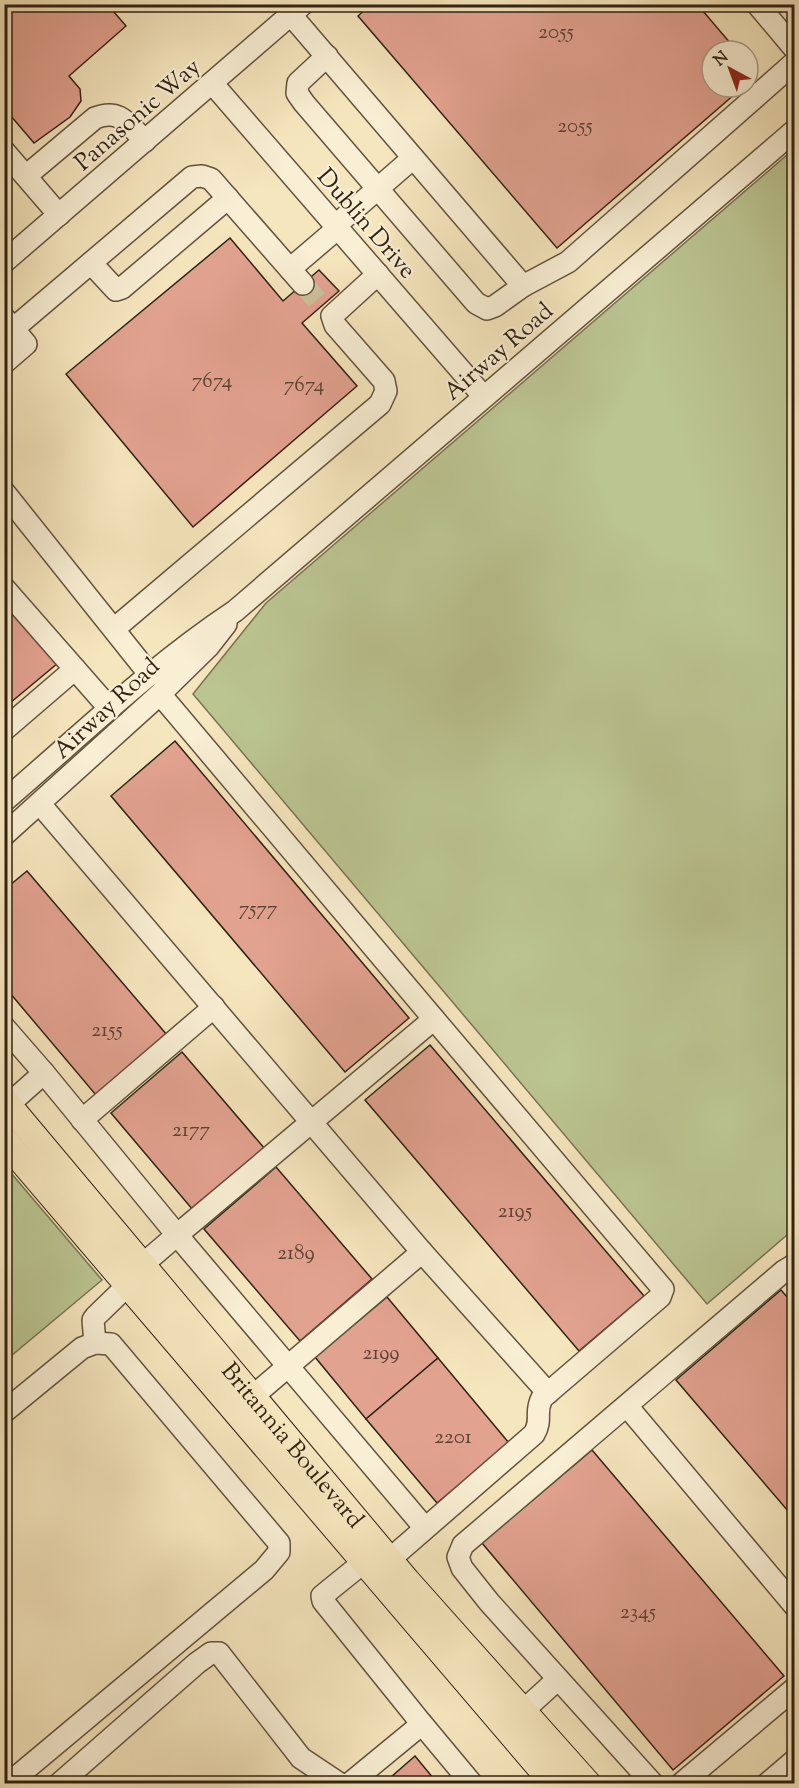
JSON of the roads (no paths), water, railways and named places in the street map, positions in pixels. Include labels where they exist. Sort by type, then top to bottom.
[{"type":"main road","name":"Britannia Boulevard","points":[[6,1103],[135,1275],[377,1561],[463,1645],[524,1710],[588,1784]]},
{"type":"main road","name":"Britannia Boulevard","points":[[4,1140],[252,1397],[377,1561],[554,1784]]},
{"type":"street","points":[[757,4],[795,48]]},
{"type":"street","points":[[297,10],[327,57],[523,286]]},
{"type":"street","name":"Panasonic Way","points":[[4,262],[297,10]]},
{"type":"street","points":[[327,57],[298,82],[297,93],[476,303],[486,309],[495,306],[523,286],[568,262],[795,63]]},
{"type":"street","name":"Dublin Drive","points":[[212,83],[484,397]]},
{"type":"street","points":[[26,176],[95,118],[105,114],[122,117],[145,141]]},
{"type":"street","name":"Airway Road","points":[[4,801],[150,675],[198,636],[235,611],[795,131]]},
{"type":"street","points":[[4,151],[59,215]]},
{"type":"street","points":[[4,363],[26,344],[9,324],[91,263],[192,177],[202,176],[211,179],[296,277],[337,227],[413,159]]},
{"type":"street","points":[[91,263],[116,290],[122,288],[228,198]]},
{"type":"street","points":[[114,630],[380,404],[386,391],[384,381],[335,325],[327,311],[378,274]]},
{"type":"street","points":[[4,492],[150,675]]},
{"type":"street","points":[[4,588],[111,709]]},
{"type":"street","name":"Airway Road","points":[[4,835],[160,694],[208,647],[235,611]]},
{"type":"street","points":[[4,730],[75,669]]},
{"type":"street","points":[[160,694],[663,1289],[660,1297],[542,1398],[538,1405],[539,1425],[534,1434],[425,1528],[322,1596],[323,1601],[472,1784]]},
{"type":"street","points":[[40,804],[422,1252],[548,1393]]},
{"type":"street","points":[[82,1120],[214,1007]]},
{"type":"street","points":[[95,1343],[93,1320],[135,1275],[177,1235],[434,1019]]},
{"type":"street","points":[[4,1027],[425,1528]]},
{"type":"street","points":[[6,1103],[44,1073]]},
{"type":"street","points":[[252,1397],[422,1252]]},
{"type":"street","points":[[653,1784],[489,1602],[462,1568],[458,1557],[462,1545],[784,1271],[795,1265]]},
{"type":"street","points":[[4,1412],[82,1348],[95,1343],[111,1344],[279,1543],[279,1552],[264,1570],[8,1784]]},
{"type":"street","points":[[627,1406],[795,1605]]},
{"type":"street","points":[[59,1784],[197,1663],[211,1653],[219,1653],[302,1758],[340,1784]]},
{"type":"street","points":[[524,1710],[558,1679]]},
{"type":"street","points":[[681,1784],[795,1689]]},
{"type":"street","points":[[348,1784],[422,1724]]},
{"type":"tunnel","points":[[303,284],[322,306]]}]
